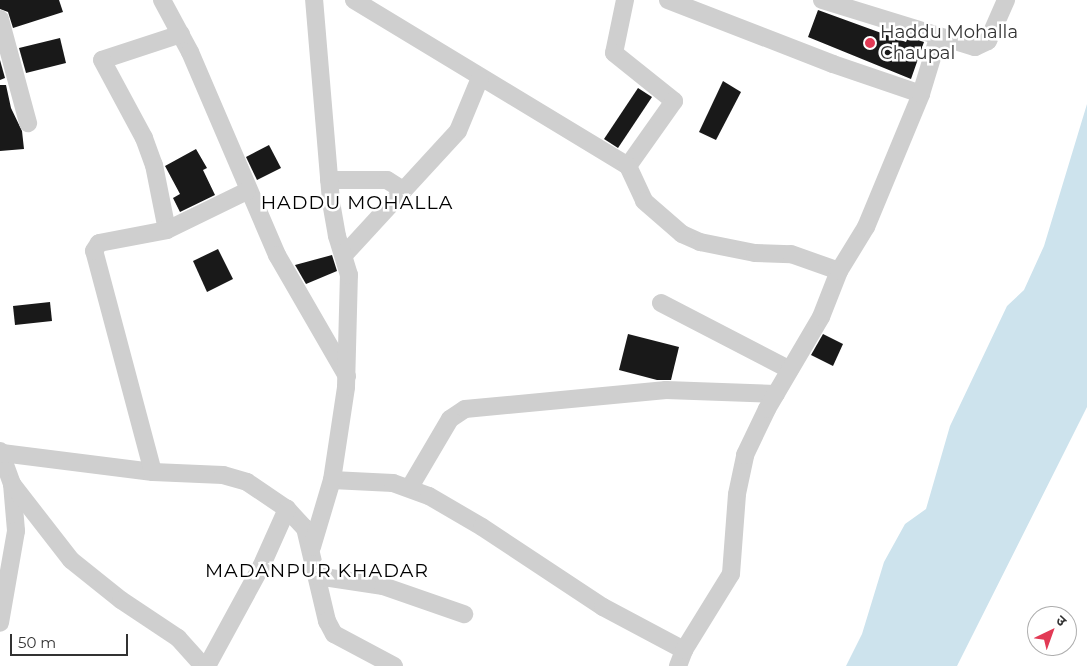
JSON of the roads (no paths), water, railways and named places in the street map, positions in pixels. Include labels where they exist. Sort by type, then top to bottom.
[{"type":"street","points":[[162,0],[180,34],[247,191],[288,276],[348,376]]},
{"type":"street","points":[[312,547],[332,480],[348,376],[349,275],[344,255],[336,236],[329,180],[314,0]]},
{"type":"street","points":[[354,0],[628,166],[644,201],[682,234],[723,247],[803,257],[839,271]]},
{"type":"street","points":[[625,0],[614,52],[674,101],[628,166]]},
{"type":"street","points":[[668,0],[833,64],[921,94]]},
{"type":"street","points":[[824,0],[970,47],[984,45],[1006,0]]},
{"type":"street","points":[[0,19],[28,123]]},
{"type":"street","points":[[167,230],[154,165],[144,138],[102,60],[180,34]]},
{"type":"street","points":[[332,480],[410,487],[482,527],[681,658],[731,574],[741,468],[776,394],[821,318],[839,271],[866,227],[921,94],[938,38]]},
{"type":"street","points":[[344,255],[458,130],[480,78]]},
{"type":"street","points":[[329,180],[386,180],[403,190]]},
{"type":"street","points":[[153,472],[94,251],[99,243],[167,230],[247,191]]},
{"type":"street","points":[[661,303],[790,370]]},
{"type":"street","points":[[410,487],[450,419],[466,410],[666,390],[776,394]]},
{"type":"street","points":[[0,623],[16,531],[12,484],[1,452],[153,472],[236,478],[287,509],[305,528],[312,547],[328,621],[334,634],[394,666]]},
{"type":"street","points":[[12,484],[71,560],[121,600],[178,638],[203,666]]},
{"type":"street","points":[[207,666],[261,567],[287,509]]},
{"type":"street","points":[[317,576],[383,586],[464,614]]},
{"type":"water","points":[[1087,104],[1087,407],[957,666],[846,666],[862,634],[884,562],[905,524],[926,509],[950,426],[1007,306],[1024,290],[1044,246]]},
{"type":"place","name":"Haddu Mohalla Chaupal","points":[[870,43]]},
{"type":"district","name":"HADDU MOHALLA","points":[[357,203]]},
{"type":"district","name":"MADANPUR KHADAR","points":[[317,571]]}]
